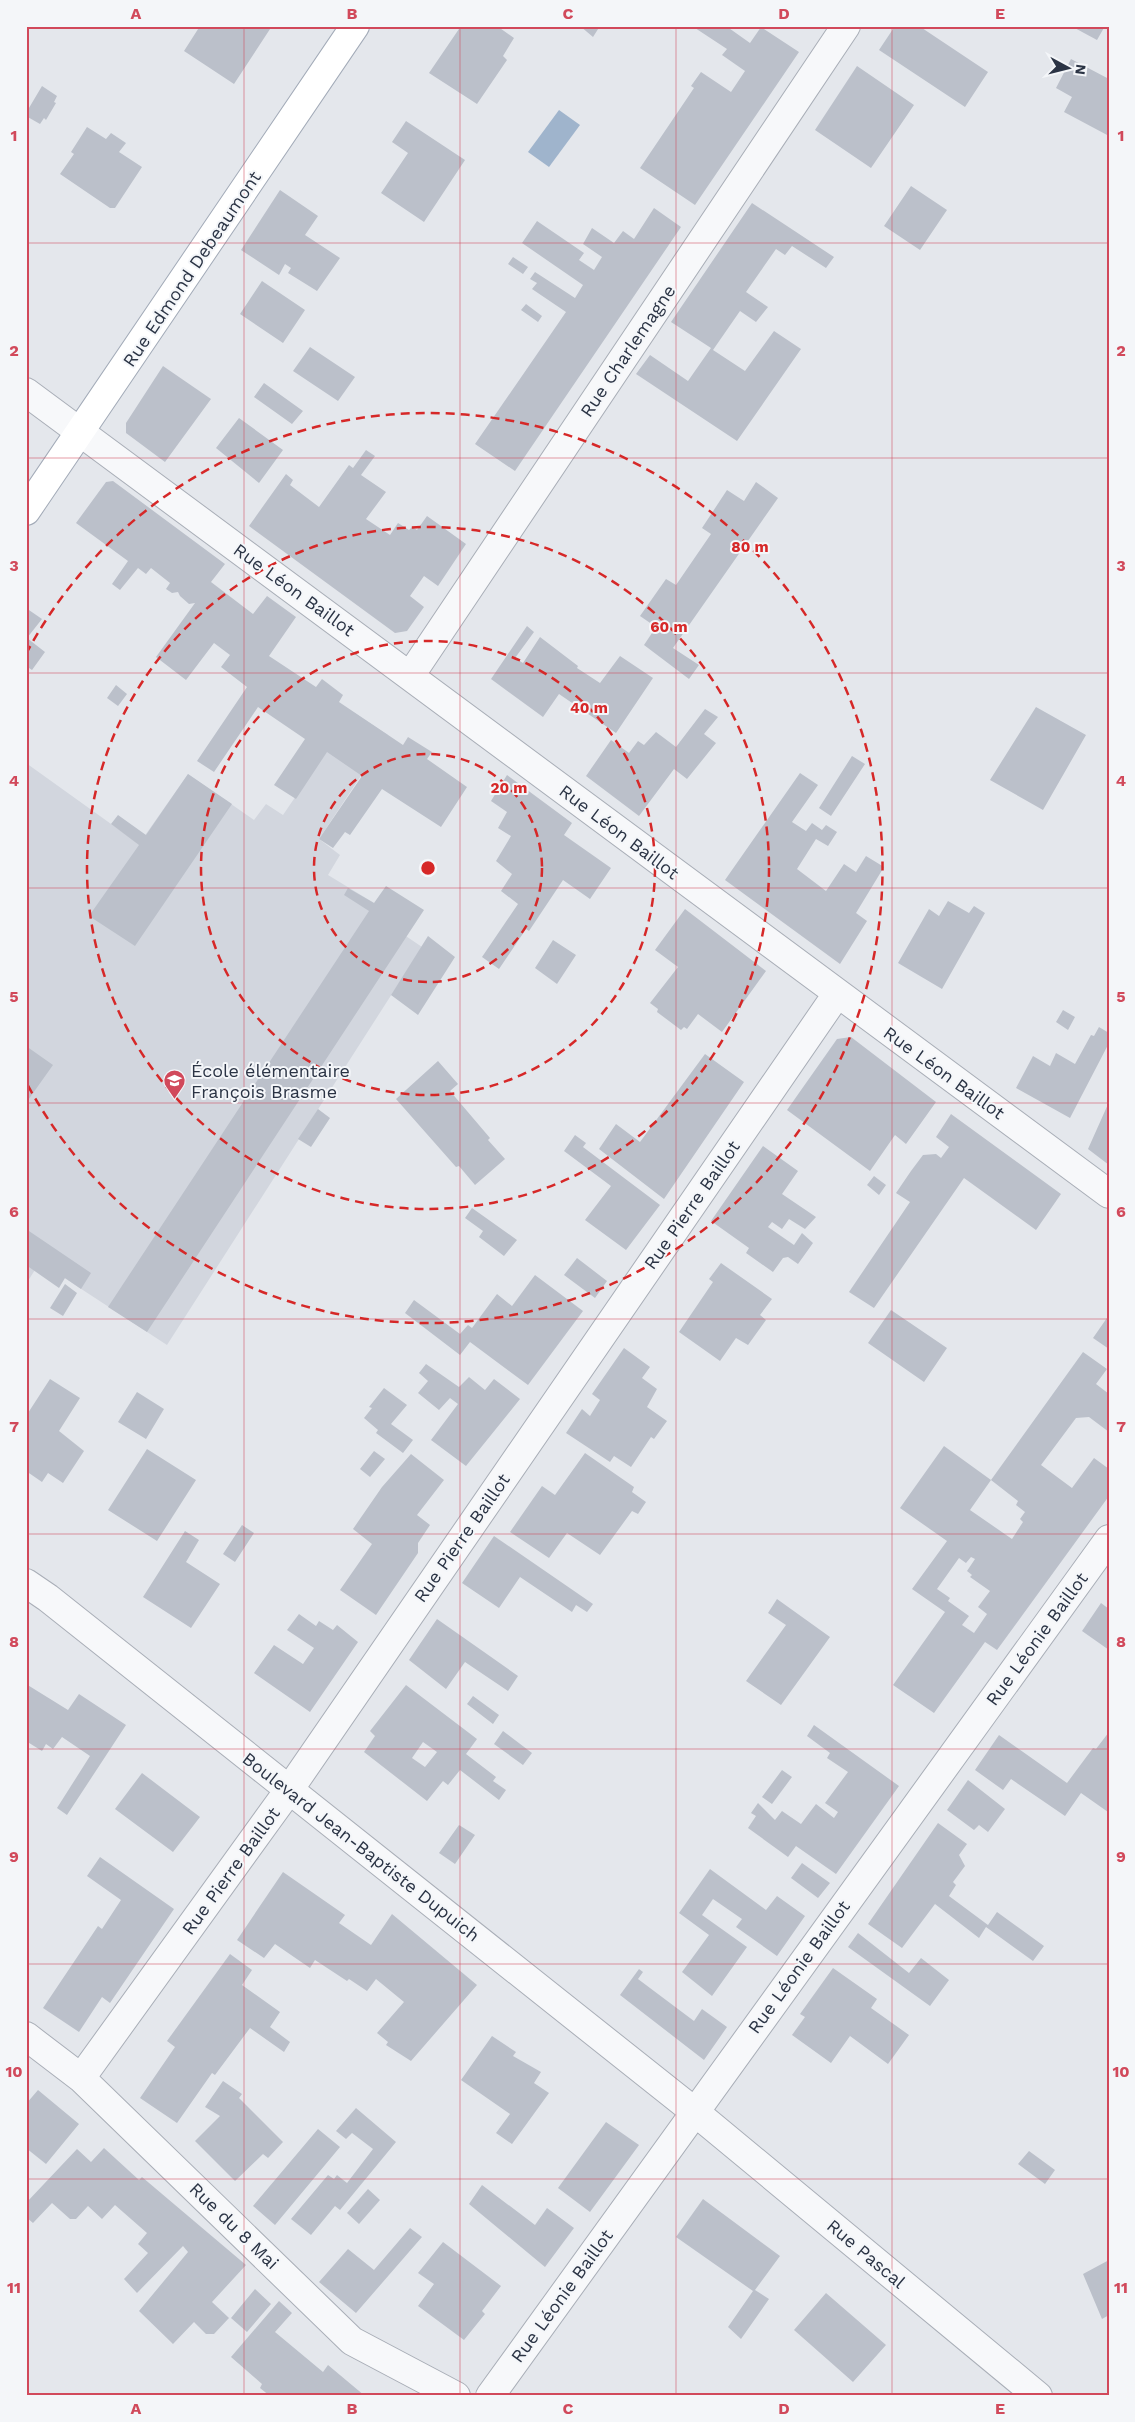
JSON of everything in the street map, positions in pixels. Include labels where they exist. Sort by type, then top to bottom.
[{"type":"main road","name":"Rue Edmond Debeaumont","points":[[26,511],[81,433],[356,26]]},
{"type":"street","name":"Rue Charlemagne","points":[[410,676],[846,26]]},
{"type":"street","name":"Rue Léon Baillot","points":[[26,392],[1109,1194]]},
{"type":"street","name":"Rue Pierre Baillot","points":[[81,2078],[289,1790],[837,994]]},
{"type":"street","name":"Rue Léonie Baillot","points":[[490,2396],[1109,1539]]},
{"type":"street","name":"Boulevard Jean-Baptiste Dupuich","points":[[26,1583],[48,1598],[695,2112]]},
{"type":"street","name":"Rue du 8 Mai","points":[[26,2036],[81,2078],[352,2341],[456,2396]]},
{"type":"street","name":"Rue Pascal","points":[[695,2112],[1038,2396]]},
{"type":"shaded area","name":"École élémentaire François Brasme","points":[[353,712],[388,735],[319,839],[340,855],[328,875],[374,903],[369,911],[422,947],[167,1345],[40,1262],[26,1284],[26,763],[139,844],[188,774],[254,820],[266,804],[283,815]]},
{"type":"water","points":[[559,110],[580,125],[549,167],[528,152]]},
{"type":"building","points":[[200,26],[272,26],[234,84],[184,51]]},
{"type":"building","points":[[461,26],[497,26],[514,38],[503,56],[507,60],[477,104],[429,73]]},
{"type":"building","points":[[580,26],[600,26],[593,37]]},
{"type":"building","points":[[692,26],[726,26],[750,43],[761,27],[799,52],[695,205],[640,168],[694,88],[691,86],[701,72],[731,92],[745,71],[722,55],[727,49]]},
{"type":"building","points":[[895,26],[919,26],[988,72],[965,107],[879,50]]},
{"type":"building","points":[[1071,26],[1105,26],[1097,40]]},
{"type":"building","points":[[1071,59],[1109,79],[1109,136],[1064,112],[1072,97],[1056,88]]},
{"type":"building","points":[[857,66],[914,105],[871,168],[815,130]]},
{"type":"building","points":[[42,86],[57,96],[54,102],[56,103],[46,120],[44,118],[40,124],[26,116],[26,113]]},
{"type":"building","points":[[406,121],[465,160],[424,222],[381,193],[408,153],[392,142]]},
{"type":"building","points":[[87,127],[106,139],[111,133],[126,143],[119,152],[142,167],[115,208],[110,208],[60,174],[74,154],[71,152]]},
{"type":"building","points":[[911,186],[947,210],[920,250],[884,226]]},
{"type":"building","points":[[280,190],[318,216],[305,235],[340,258],[317,291],[288,273],[291,268],[285,264],[279,275],[241,250]]},
{"type":"building","points":[[752,203],[834,257],[826,268],[792,246],[785,255],[776,249],[746,292],[768,307],[756,322],[740,311],[713,350],[745,371],[774,331],[801,349],[737,441],[636,374],[650,355],[688,381],[711,348],[671,322]]},
{"type":"building","points":[[654,208],[681,227],[515,471],[475,444],[566,312],[532,289],[537,283],[530,279],[535,272],[575,298],[583,285],[522,243],[537,221],[584,253],[579,260],[594,270],[602,257],[583,244],[592,228],[614,243],[623,231],[634,239]]},
{"type":"building","points":[[513,257],[528,267],[523,274],[508,264]]},
{"type":"building","points":[[262,281],[305,310],[283,343],[240,314]]},
{"type":"building","points":[[526,304],[542,316],[538,322],[521,310]]},
{"type":"building","points":[[310,347],[355,377],[338,401],[293,371]]},
{"type":"building","points":[[163,366],[211,399],[165,462],[126,433],[126,423]]},
{"type":"building","points":[[264,383],[303,411],[292,424],[254,397]]},
{"type":"building","points":[[239,418],[283,450],[259,483],[216,448]]},
{"type":"building","points":[[366,450],[375,456],[361,475],[386,492],[366,519],[390,535],[398,523],[409,530],[412,527],[417,530],[427,516],[466,544],[438,586],[424,576],[410,596],[424,607],[407,631],[395,633],[249,526],[286,474],[293,480],[290,485],[319,507],[349,465],[353,468]]},
{"type":"building","points":[[113,481],[225,564],[211,582],[253,614],[267,596],[296,617],[269,656],[316,687],[322,679],[343,695],[339,702],[403,745],[408,737],[432,752],[427,759],[467,787],[441,827],[382,789],[350,835],[345,832],[333,848],[319,839],[362,776],[327,752],[296,799],[274,785],[305,739],[258,707],[214,772],[197,761],[247,687],[221,667],[230,655],[214,643],[186,680],[156,657],[195,603],[189,604],[178,592],[172,593],[166,589],[170,583],[151,568],[146,574],[138,568],[120,590],[112,584],[128,561],[76,523],[106,482]]},
{"type":"building","points":[[756,482],[778,498],[673,648],[699,665],[689,679],[644,645],[656,627],[640,616],[666,579],[676,585],[711,534],[702,528],[727,490],[744,501]]},
{"type":"building","points":[[26,608],[42,619],[27,638],[45,652],[32,670],[26,666]]},
{"type":"building","points":[[527,626],[534,632],[515,658],[523,663],[540,637],[578,666],[577,668],[600,683],[620,656],[653,678],[616,733],[559,694],[543,717],[491,679]]},
{"type":"building","points":[[116,685],[127,694],[118,706],[107,698]]},
{"type":"building","points":[[1036,707],[1086,735],[1043,810],[990,780]]},
{"type":"building","points":[[705,709],[718,717],[704,734],[716,743],[687,779],[674,769],[639,816],[586,776],[611,740],[629,753],[638,741],[644,745],[656,732],[676,747]]},
{"type":"building","points":[[852,756],[865,764],[831,816],[819,808]]},
{"type":"building","points":[[800,773],[818,785],[792,822],[806,831],[812,823],[822,830],[826,825],[837,832],[828,846],[816,839],[797,869],[826,891],[844,864],[856,872],[866,856],[884,867],[856,913],[867,921],[840,964],[725,880]]},
{"type":"building","points":[[188,774],[232,804],[135,946],[89,916],[139,845],[111,824],[118,815],[146,835]]},
{"type":"building","points":[[507,775],[572,823],[564,835],[611,868],[590,899],[563,880],[529,931],[526,929],[499,969],[482,957],[518,904],[501,891],[512,874],[496,861],[511,836],[498,828],[507,812],[491,801]]},
{"type":"building","points":[[386,886],[424,910],[147,1332],[108,1307],[369,911],[344,895],[348,888],[374,903]]},
{"type":"building","points":[[948,901],[969,913],[974,906],[985,913],[942,989],[898,963],[929,909],[939,916]]},
{"type":"building","points":[[685,909],[766,971],[722,1032],[698,1014],[687,1029],[684,1027],[681,1030],[657,1012],[658,1009],[650,1003],[678,967],[655,950]]},
{"type":"building","points":[[428,936],[455,957],[418,1015],[391,995]]},
{"type":"building","points":[[553,940],[576,955],[557,984],[535,968]]},
{"type":"building","points":[[1063,1010],[1075,1017],[1068,1030],[1056,1022]]},
{"type":"building","points":[[1099,1027],[1109,1033],[1109,1043],[1070,1118],[1016,1088],[1033,1056],[1050,1066],[1056,1053],[1075,1064],[1091,1035],[1094,1036]]},
{"type":"building","points":[[851,1037],[936,1102],[906,1144],[895,1135],[870,1171],[787,1110],[837,1039]]},
{"type":"building","points":[[26,1046],[53,1065],[26,1103]]},
{"type":"building","points":[[705,1054],[744,1082],[664,1199],[599,1149],[616,1124],[640,1142]]},
{"type":"building","points":[[438,1061],[458,1084],[450,1091],[490,1138],[488,1140],[505,1159],[475,1185],[459,1166],[456,1167],[396,1099]]},
{"type":"building","points":[[1109,1102],[1109,1165],[1088,1149]]},
{"type":"building","points":[[318,1109],[330,1118],[311,1147],[298,1139]]},
{"type":"building","points":[[951,1114],[1061,1194],[1036,1230],[964,1178],[874,1308],[849,1292],[910,1202],[896,1193],[911,1171],[923,1155],[936,1154],[941,1158],[949,1147],[936,1137]]},
{"type":"building","points":[[575,1135],[586,1143],[583,1147],[660,1205],[626,1250],[585,1220],[611,1186],[564,1151]]},
{"type":"building","points":[[763,1146],[798,1171],[782,1194],[816,1217],[805,1229],[789,1219],[782,1229],[772,1222],[768,1227],[794,1245],[802,1233],[813,1243],[798,1264],[788,1257],[783,1258],[773,1272],[746,1253],[749,1248],[711,1221]]},
{"type":"building","points":[[874,1176],[886,1185],[879,1195],[867,1185]]},
{"type":"building","points":[[472,1208],[517,1240],[504,1256],[479,1237],[483,1231],[465,1218]]},
{"type":"building","points":[[26,1229],[91,1273],[81,1289],[65,1278],[59,1288],[26,1265]]},
{"type":"building","points":[[577,1258],[607,1281],[595,1298],[564,1275]]},
{"type":"building","points":[[721,1263],[772,1299],[760,1315],[766,1320],[748,1345],[736,1338],[720,1361],[679,1332],[713,1282],[709,1279]]},
{"type":"building","points":[[535,1275],[583,1311],[528,1385],[470,1342],[460,1355],[405,1313],[414,1300],[460,1334],[468,1325],[472,1328],[497,1294],[512,1306]]},
{"type":"building","points":[[65,1284],[77,1293],[63,1316],[50,1308]]},
{"type":"building","points":[[891,1310],[947,1348],[924,1382],[868,1343]]},
{"type":"building","points":[[1109,1315],[1109,1349],[1093,1338]]},
{"type":"building","points":[[624,1348],[650,1367],[642,1378],[657,1389],[647,1407],[667,1421],[654,1439],[651,1437],[631,1467],[614,1456],[610,1462],[566,1433],[582,1409],[590,1416],[600,1400],[592,1394]]},
{"type":"building","points":[[1083,1352],[1107,1369],[1096,1384],[1109,1394],[1109,1432],[1089,1417],[1076,1418],[1041,1465],[1072,1488],[1094,1458],[1109,1469],[1109,1496],[997,1650],[985,1642],[934,1713],[893,1685],[945,1612],[912,1589],[947,1541],[900,1508],[944,1446],[991,1480]],"holes":[[[991,1480],[1018,1501],[1016,1505],[1025,1512],[1020,1519],[1023,1522],[1012,1539],[970,1510]],[[971,1557],[975,1559],[967,1571],[972,1575],[970,1577],[990,1591],[978,1607],[987,1614],[974,1633],[962,1625],[969,1616],[948,1601],[950,1598],[937,1589],[959,1558],[966,1563]]]},
{"type":"building","points":[[426,1364],[459,1387],[469,1377],[485,1390],[494,1379],[520,1399],[466,1466],[431,1440],[458,1404],[450,1398],[439,1410],[418,1393],[428,1381],[419,1373]]},
{"type":"building","points":[[50,1379],[80,1398],[59,1431],[84,1451],[63,1483],[48,1473],[42,1482],[26,1471],[26,1411],[28,1413]]},
{"type":"building","points":[[384,1388],[407,1405],[391,1424],[413,1440],[403,1453],[376,1433],[378,1430],[364,1418],[372,1408],[369,1407]]},
{"type":"building","points":[[137,1392],[164,1409],[146,1439],[118,1422]]},
{"type":"building","points":[[147,1449],[196,1480],[157,1541],[108,1510]]},
{"type":"building","points":[[374,1451],[385,1459],[370,1477],[360,1469]]},
{"type":"building","points":[[585,1453],[634,1487],[632,1492],[646,1502],[638,1514],[632,1511],[600,1555],[567,1533],[549,1558],[510,1532],[542,1486],[555,1495]]},
{"type":"building","points":[[411,1454],[444,1480],[417,1515],[430,1525],[418,1543],[418,1553],[376,1615],[340,1590],[372,1544],[353,1529],[382,1487]]},
{"type":"building","points":[[242,1525],[254,1533],[235,1562],[223,1554]]},
{"type":"building","points":[[185,1531],[199,1540],[186,1562],[220,1584],[191,1628],[143,1597]]},
{"type":"building","points":[[494,1536],[593,1604],[587,1612],[576,1605],[572,1612],[520,1577],[499,1608],[462,1583]]},
{"type":"building","points":[[777,1599],[830,1637],[781,1705],[746,1681],[786,1625],[768,1613]]},
{"type":"building","points":[[1101,1603],[1109,1609],[1109,1650],[1082,1631]]},
{"type":"building","points":[[299,1614],[316,1626],[319,1621],[333,1630],[337,1625],[358,1642],[310,1712],[254,1673],[274,1645],[303,1664],[314,1648],[287,1630]]},
{"type":"building","points":[[437,1619],[518,1676],[508,1691],[465,1662],[446,1689],[409,1660]]},
{"type":"building","points":[[26,1684],[68,1710],[79,1694],[126,1725],[67,1815],[57,1808],[90,1756],[62,1737],[53,1749],[46,1744],[42,1751],[26,1741]]},
{"type":"building","points":[[406,1685],[477,1739],[466,1754],[496,1777],[493,1781],[506,1790],[499,1800],[460,1770],[448,1785],[443,1781],[427,1801],[364,1752],[375,1736],[370,1731]],"holes":[[[423,1742],[437,1752],[425,1767],[412,1758]]]},
{"type":"building","points":[[473,1696],[499,1715],[493,1724],[467,1704]]},
{"type":"building","points":[[814,1725],[899,1786],[836,1874],[796,1846],[788,1857],[748,1828],[756,1816],[751,1813],[758,1803],[775,1820],[782,1811],[801,1824],[816,1804],[834,1818],[838,1812],[825,1803],[848,1772],[827,1758],[830,1753],[807,1736]]},
{"type":"building","points":[[503,1731],[532,1753],[523,1765],[494,1744]]},
{"type":"building","points":[[1109,1732],[1108,1812],[1081,1793],[1065,1816],[1011,1779],[1003,1790],[975,1770],[999,1735],[1067,1783],[1093,1748],[1096,1749]]},
{"type":"building","points":[[782,1770],[792,1777],[772,1804],[762,1797]]},
{"type":"building","points":[[142,1773],[200,1817],[173,1852],[115,1809]]},
{"type":"building","points":[[968,1780],[1005,1809],[988,1832],[979,1825],[974,1830],[947,1810]]},
{"type":"building","points":[[938,1823],[967,1844],[959,1855],[965,1866],[953,1882],[956,1885],[949,1896],[988,1925],[997,1912],[1044,1946],[1033,1961],[986,1927],[979,1938],[935,1904],[902,1948],[868,1924]]},
{"type":"building","points":[[459,1825],[475,1835],[455,1864],[439,1853]]},
{"type":"building","points":[[100,1857],[174,1909],[110,2003],[102,1997],[79,2032],[43,2008],[98,1926],[102,1929],[121,1900],[87,1876]]},
{"type":"building","points":[[802,1863],[830,1883],[818,1898],[791,1878]]},
{"type":"building","points":[[710,1869],[766,1910],[777,1896],[805,1916],[777,1956],[736,1927],[742,1919],[713,1899],[702,1915],[747,1947],[712,1996],[682,1972],[709,1935],[679,1913]]},
{"type":"building","points":[[283,1872],[345,1915],[339,1923],[371,1945],[392,1914],[477,1985],[411,2061],[386,2045],[388,2042],[377,2033],[404,2002],[376,1979],[367,1991],[349,1979],[347,1981],[315,1960],[310,1968],[275,1944],[264,1958],[237,1940]]},
{"type":"building","points":[[858,1933],[909,1973],[921,1958],[949,1980],[930,2006],[848,1947]]},
{"type":"building","points":[[230,1954],[252,1970],[242,1985],[280,2012],[270,2027],[290,2042],[284,2052],[250,2028],[215,2075],[212,2073],[177,2123],[140,2098],[175,2047],[167,2041]]},
{"type":"building","points":[[833,1968],[877,1999],[871,2008],[909,2035],[888,2064],[850,2036],[831,2063],[792,2035],[805,2017],[800,2014]]},
{"type":"building","points":[[639,1969],[643,1972],[638,1979],[694,2021],[702,2009],[727,2027],[704,2060],[620,1995]]},
{"type":"building","points":[[492,2036],[516,2052],[513,2056],[541,2072],[534,2083],[549,2093],[512,2144],[496,2133],[510,2114],[461,2080]]},
{"type":"building","points":[[223,2081],[242,2094],[239,2098],[283,2142],[268,2158],[263,2154],[235,2181],[195,2141],[220,2116],[205,2107]]},
{"type":"building","points":[[38,2090],[79,2124],[46,2164],[26,2148],[26,2104]]},
{"type":"building","points":[[356,2108],[396,2142],[340,2210],[335,2206],[311,2235],[291,2219],[328,2175],[334,2179],[337,2175],[347,2183],[373,2149],[352,2133],[346,2139],[336,2131]]},
{"type":"building","points":[[606,2122],[639,2145],[590,2212],[558,2188]]},
{"type":"building","points":[[318,2129],[340,2147],[275,2225],[253,2206]]},
{"type":"building","points":[[104,2148],[139,2180],[142,2177],[246,2265],[212,2302],[229,2318],[214,2334],[206,2334],[194,2322],[173,2344],[139,2311],[188,2252],[183,2246],[137,2293],[124,2279],[148,2253],[138,2244],[147,2233],[115,2205],[102,2219],[88,2206],[76,2219],[70,2219],[52,2203],[33,2223],[26,2217],[26,2203],[77,2149],[91,2162]]},
{"type":"building","points":[[1029,2151],[1055,2170],[1045,2184],[1018,2164]]},
{"type":"building","points":[[482,2185],[535,2225],[547,2208],[574,2228],[545,2267],[469,2204]]},
{"type":"building","points":[[368,2189],[380,2200],[359,2224],[347,2213]]},
{"type":"building","points":[[703,2199],[780,2256],[755,2290],[769,2299],[741,2339],[728,2327],[753,2291],[676,2237]]},
{"type":"building","points":[[410,2228],[422,2237],[356,2313],[319,2282],[348,2249],[374,2270]]},
{"type":"building","points":[[443,2242],[501,2286],[482,2311],[485,2314],[464,2340],[418,2306],[434,2284],[418,2273]]},
{"type":"building","points":[[1109,2260],[1109,2315],[1102,2319],[1083,2274]]},
{"type":"building","points":[[255,2289],[271,2304],[247,2332],[231,2318]]},
{"type":"building","points":[[826,2293],[886,2345],[853,2382],[794,2330]]},
{"type":"building","points":[[279,2301],[292,2313],[275,2332],[323,2372],[328,2365],[365,2396],[270,2396],[260,2388],[262,2384],[231,2357]]},
{"type":"place","name":"École élémentaire François Brasme","points":[[175,1100]]}]
